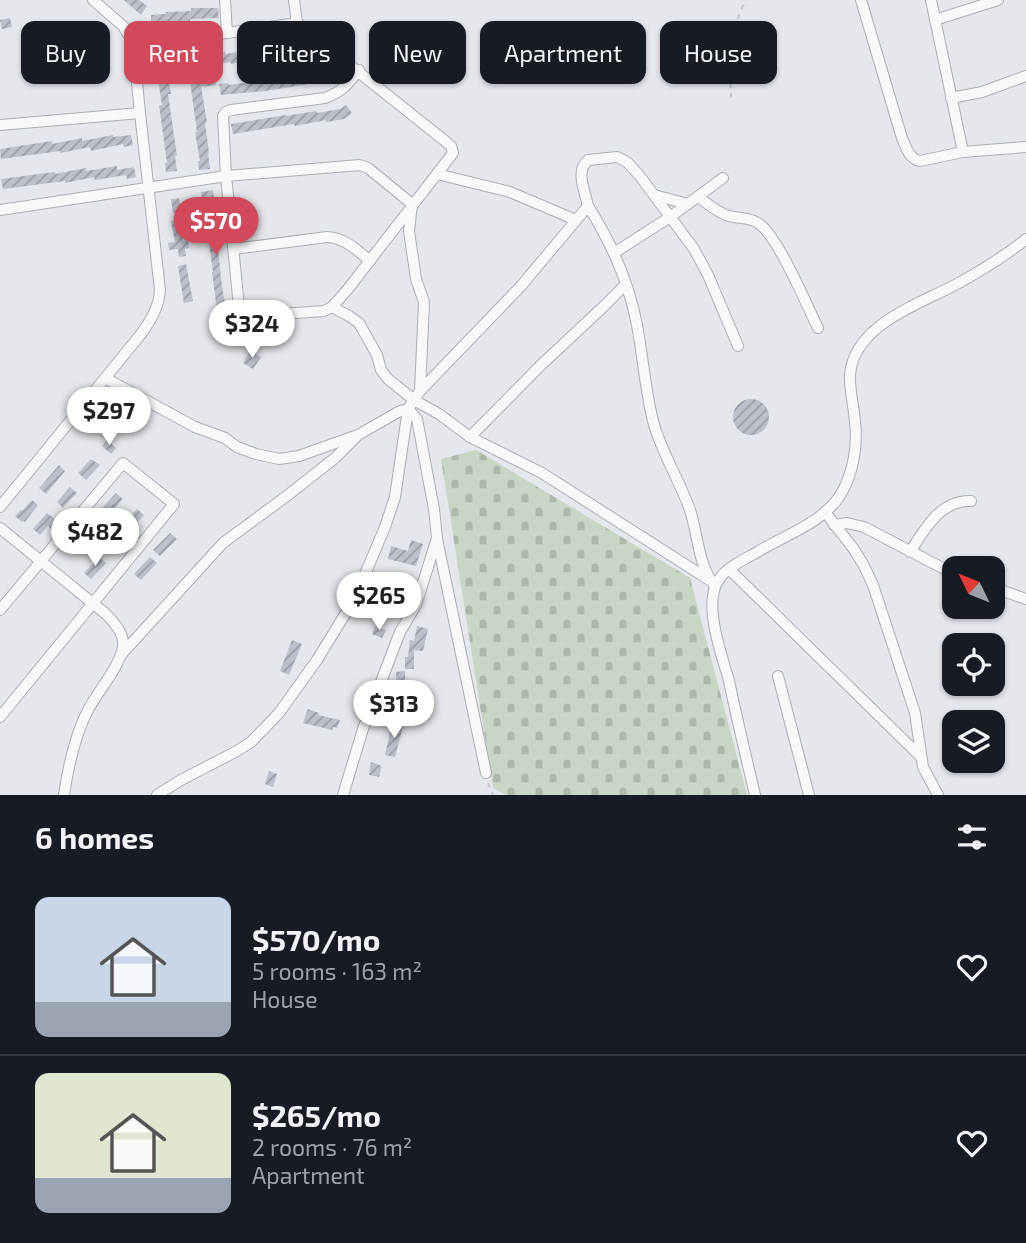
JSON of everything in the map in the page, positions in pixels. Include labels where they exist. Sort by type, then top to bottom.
[{"type":"street","points":[[93,0],[124,28]]},
{"type":"street","points":[[225,0],[227,33]]},
{"type":"street","points":[[294,0],[297,21]]},
{"type":"street","points":[[861,0],[895,118],[910,156],[920,161],[963,152],[1026,147]]},
{"type":"street","points":[[931,0],[963,152]]},
{"type":"street","points":[[935,20],[999,0]]},
{"type":"street","points":[[223,33],[237,32]]},
{"type":"street","points":[[355,67],[359,70],[451,146],[453,153],[332,307],[311,313],[240,317],[223,116],[226,112],[326,98],[337,94],[359,70]]},
{"type":"street","points":[[951,98],[982,92],[1026,76]]},
{"type":"street","points":[[0,507],[150,322],[160,302],[137,84]]},
{"type":"street","points":[[0,125],[140,113]]},
{"type":"street","points":[[738,346],[700,259],[633,168],[621,158],[614,157],[584,163],[581,170],[588,206],[614,253],[626,284],[637,326],[652,418],[662,448],[684,492],[701,555],[713,584],[713,618],[755,795]]},
{"type":"street","points":[[0,210],[226,176],[360,165],[368,168],[412,204]]},
{"type":"street","points":[[437,174],[510,192],[576,220]]},
{"type":"street","points":[[614,253],[723,178]]},
{"type":"street","points":[[653,194],[688,204]]},
{"type":"street","points":[[698,197],[718,211],[753,220],[764,227],[777,246],[818,328]]},
{"type":"street","points":[[157,795],[251,742],[279,713],[317,660],[355,598],[395,497],[414,400],[424,302],[416,279],[409,231],[412,204]]},
{"type":"street","points":[[105,378],[195,427],[256,454],[279,459],[299,456],[358,435],[414,400],[521,286],[588,206]]},
{"type":"street","points":[[234,249],[327,237],[346,242],[370,261]]},
{"type":"street","points":[[713,584],[729,569],[806,526],[825,512],[839,496],[855,453],[850,372],[864,341],[898,314],[1024,246]]},
{"type":"street","points":[[470,437],[626,284]]},
{"type":"street","points":[[332,307],[359,323],[377,355],[380,370],[387,379],[414,400],[439,414],[470,437],[542,473],[713,584]]},
{"type":"street","points":[[414,400],[437,538],[486,773]]},
{"type":"street","points":[[120,656],[223,543],[335,458],[358,435]]},
{"type":"street","points":[[0,610],[123,463],[174,505],[0,717]]},
{"type":"street","points":[[910,552],[942,510],[949,505],[971,501]]},
{"type":"street","points":[[825,512],[858,556],[873,585],[915,713],[924,770],[938,795]]},
{"type":"street","points":[[834,525],[856,524],[942,569]]},
{"type":"street","points":[[0,528],[112,621],[123,639],[120,656],[87,713],[67,772],[64,795]]},
{"type":"street","points":[[343,795],[363,729],[400,632],[416,605],[437,538]]},
{"type":"street","points":[[729,569],[921,758]]},
{"type":"street","points":[[1005,592],[1026,599]]},
{"type":"street","points":[[778,676],[809,795]]},
{"type":"path","points":[[731,98],[730,60],[734,30],[746,0]]},
{"type":"path","points":[[486,773],[493,795]]},
{"type":"green space","points":[[476,450],[690,578],[747,795],[506,795],[493,788],[441,459]]},
{"type":"building","points":[[124,0],[139,0],[147,6],[141,15]]},
{"type":"building","points":[[191,8],[218,8],[219,18],[151,21],[151,15],[191,11]]},
{"type":"building","points":[[10,18],[12,27],[2,29],[0,20]]},
{"type":"building","points":[[223,52],[237,52],[237,63],[223,63]]},
{"type":"building","points":[[159,84],[169,84],[171,94],[168,94],[177,171],[166,172],[159,105],[162,105]]},
{"type":"building","points":[[190,84],[216,84],[201,87],[207,122],[210,169],[199,170]]},
{"type":"building","points":[[219,84],[309,84],[221,95]]},
{"type":"building","points":[[346,105],[352,113],[344,119],[233,134],[231,124],[316,111],[317,113],[340,109]]},
{"type":"building","points":[[113,135],[131,135],[133,145],[124,147],[123,144],[91,151],[90,147],[1,159],[0,149],[82,138],[82,141]]},
{"type":"building","points":[[117,166],[117,170],[134,167],[136,177],[127,179],[126,175],[95,180],[94,177],[65,183],[3,189],[1,179],[86,168],[86,171]]},
{"type":"building","points":[[213,190],[218,226],[223,225],[224,233],[217,234],[217,241],[230,325],[217,327],[209,227],[201,192]]},
{"type":"building","points":[[179,198],[182,212],[173,213],[171,199]]},
{"type":"building","points":[[180,220],[183,241],[188,240],[189,248],[185,249],[186,256],[179,257],[178,249],[169,250],[168,243],[175,242],[171,221]]},
{"type":"building","points":[[186,264],[193,301],[184,303],[178,266]]},
{"type":"building","points":[[250,351],[261,357],[253,369],[243,363]]},
{"type":"building","points":[[751,399],[764,404],[769,417],[764,430],[751,435],[738,430],[733,417],[738,404]]},
{"type":"building","points":[[107,440],[116,448],[111,454],[102,446]]},
{"type":"building","points":[[91,459],[100,465],[86,480],[78,473]]},
{"type":"building","points":[[59,465],[65,471],[46,494],[39,488]]},
{"type":"building","points":[[70,487],[77,493],[63,508],[57,502]]},
{"type":"building","points":[[116,493],[123,499],[105,519],[118,529],[137,509],[144,515],[110,554],[104,549],[112,539],[98,528],[93,534],[86,528],[96,512],[98,513]]},
{"type":"building","points":[[32,500],[38,505],[25,522],[22,522],[15,516]]},
{"type":"building","points":[[47,513],[60,523],[53,531],[48,526],[40,535],[33,529]]},
{"type":"building","points":[[170,533],[177,539],[160,556],[153,550]]},
{"type":"building","points":[[411,540],[423,544],[416,566],[388,559],[391,546],[408,551]]},
{"type":"building","points":[[99,557],[106,563],[91,579],[84,573]]},
{"type":"building","points":[[150,557],[157,563],[141,580],[134,574]]},
{"type":"building","points":[[397,577],[412,583],[405,608],[386,600]]},
{"type":"building","points":[[375,626],[386,630],[382,638],[372,634]]},
{"type":"building","points":[[417,626],[428,629],[423,651],[414,650],[414,669],[405,669],[405,657],[408,657],[410,640],[414,641]]},
{"type":"building","points":[[292,640],[302,644],[289,675],[280,671]]},
{"type":"building","points":[[405,671],[406,701],[421,698],[422,706],[397,707],[396,672]]},
{"type":"building","points":[[308,709],[319,713],[318,715],[340,720],[337,728],[333,727],[332,730],[303,723]]},
{"type":"building","points":[[392,723],[403,726],[395,757],[385,755]]},
{"type":"building","points":[[371,762],[382,766],[379,777],[369,775]]},
{"type":"building","points":[[269,771],[277,774],[273,787],[265,784]]}]
